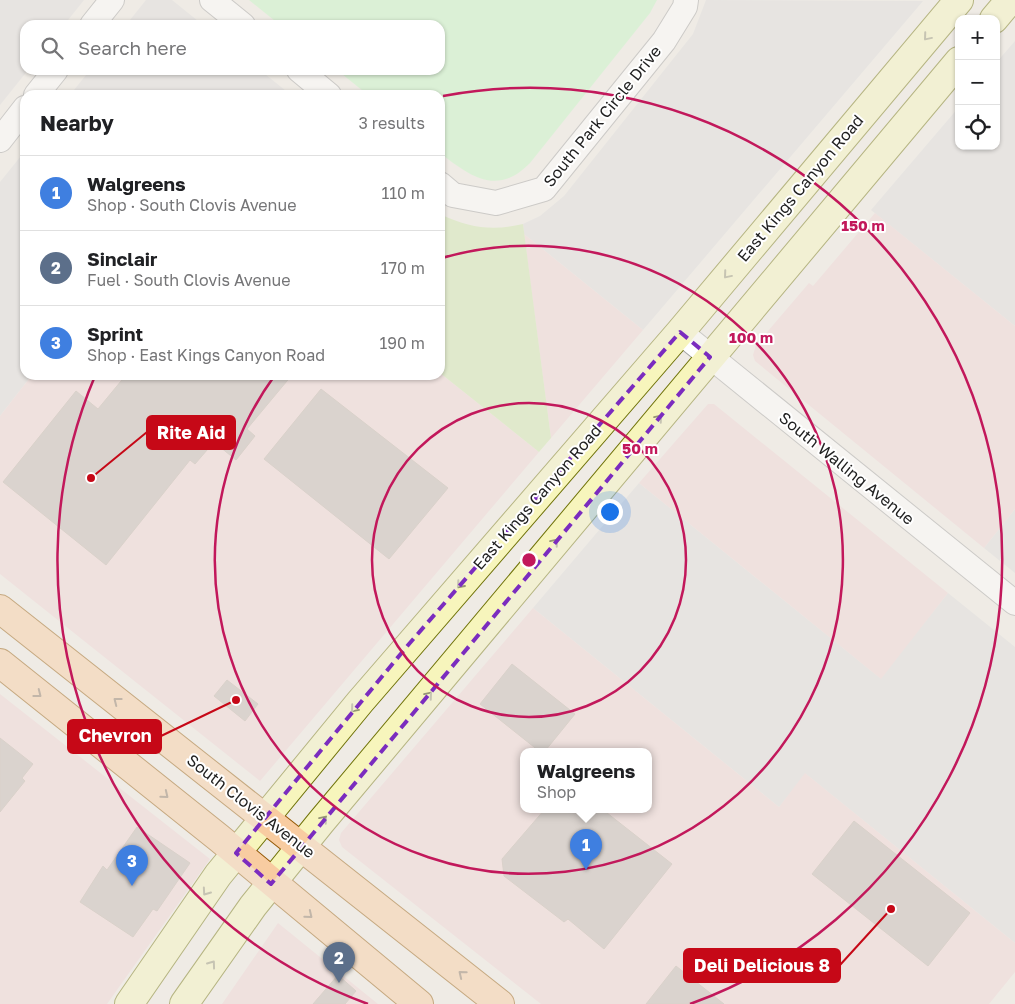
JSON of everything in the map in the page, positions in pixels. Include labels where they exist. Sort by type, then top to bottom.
[{"type":"main road","name":"East Kings Canyon Road","points":[[129,1004],[218,875],[236,853],[409,644],[680,332],[959,0]]},
{"type":"main road","points":[[997,15],[1010,0]]},
{"type":"main road","points":[[184,1004],[271,884],[302,845],[955,66]]},
{"type":"main road","name":"South Clovis Avenue","points":[[0,609],[302,845],[500,1004]]},
{"type":"main road","points":[[0,663],[236,853],[271,884],[419,1004]]},
{"type":"street","points":[[96,20],[112,0]]},
{"type":"street","points":[[212,0],[237,20]]},
{"type":"street","name":"South Park Circle Drive","points":[[445,188],[453,195],[496,203],[544,189],[664,41],[685,7],[686,0]]},
{"type":"street","points":[[40,90],[52,75]]},
{"type":"street","points":[[304,75],[323,90]]},
{"type":"street","points":[[0,140],[20,114]]},
{"type":"street","name":"South Walling Avenue","points":[[680,332],[1015,603]]},
{"type":"highlighted area","points":[[680,332],[710,357],[271,884],[236,853],[409,644]]},
{"type":"shaded area","points":[[0,0],[84,0],[68,20],[20,20],[20,75],[24,75],[0,105]]},
{"type":"shaded area","points":[[146,0],[172,0],[197,20],[130,20]]},
{"type":"shaded area","points":[[706,0],[923,1],[643,330],[524,234],[523,224],[540,216],[564,196],[693,34]]},
{"type":"shaded area","points":[[1015,41],[1015,326],[871,210],[955,112],[955,150],[1000,150],[1000,58]]},
{"type":"shaded area","points":[[86,75],[266,75],[285,90],[74,90]]},
{"type":"shaded area","points":[[20,157],[20,380],[28,380],[0,416],[0,182]]},
{"type":"shaded area","points":[[875,213],[1015,326],[1015,509],[984,548],[755,361],[753,355],[756,345],[809,283],[813,286]]},
{"type":"shaded area","points":[[524,234],[643,330],[551,438]]},
{"type":"shaded area","points":[[445,377],[539,452],[260,781],[0,574],[0,416],[28,380],[445,380]]},
{"type":"shaded area","points":[[708,404],[714,404],[948,593],[881,679],[639,483]]},
{"type":"shaded area","points":[[639,483],[880,678],[948,593],[1015,647],[1015,943],[806,774],[779,807],[533,608]]},
{"type":"shaded area","points":[[1015,509],[1015,573],[984,548]]},
{"type":"shaded area","points":[[533,608],[779,807],[805,773],[1015,943],[1015,972],[989,1004],[541,1004],[342,847],[339,840],[341,833]]},
{"type":"shaded area","points":[[0,694],[210,859],[107,1004],[0,1004]]},
{"type":"shaded area","points":[[278,923],[378,1004],[222,1004]]},
{"type":"green space","points":[[249,0],[657,0],[650,13],[530,163],[518,173],[506,179],[495,181],[473,175],[445,157],[445,90],[362,90],[343,75],[445,75],[445,20],[274,20]]},
{"type":"green space","points":[[445,216],[462,223],[492,228],[523,224],[551,438],[539,452],[445,377]]},
{"type":"building","points":[[122,380],[288,380],[247,429],[255,436],[236,460],[214,442],[195,464],[190,460],[106,565],[3,482],[76,391],[98,409]]},
{"type":"building","points":[[321,389],[448,488],[389,559],[264,459]]},
{"type":"building","points":[[512,664],[575,714],[547,748],[535,748],[480,704]]},
{"type":"building","points":[[227,680],[258,704],[245,721],[214,696]]},
{"type":"building","points":[[0,738],[33,764],[22,778],[25,781],[0,812]]},
{"type":"building","points":[[542,813],[607,813],[672,864],[604,949],[568,919],[564,922],[504,876],[502,859]]},
{"type":"building","points":[[854,821],[970,913],[928,966],[812,874]]},
{"type":"building","points":[[137,827],[190,863],[157,911],[153,909],[133,937],[80,902],[103,866],[107,870]]},
{"type":"building","points":[[676,966],[724,1004],[646,1004]]},
{"type":"building","points":[[338,975],[356,991],[345,1004],[313,1004]]},
{"type":"place","name":"Rite Aid","points":[[91,478]]},
{"type":"place","name":"Chevron","points":[[236,700]]},
{"type":"place","name":"Walgreens","points":[[586,870]]},
{"type":"place","name":"Sprint","points":[[132,886]]},
{"type":"place","name":"Deli Delicious 8","points":[[891,909]]},
{"type":"place","name":"Sinclair","points":[[339,983]]}]
